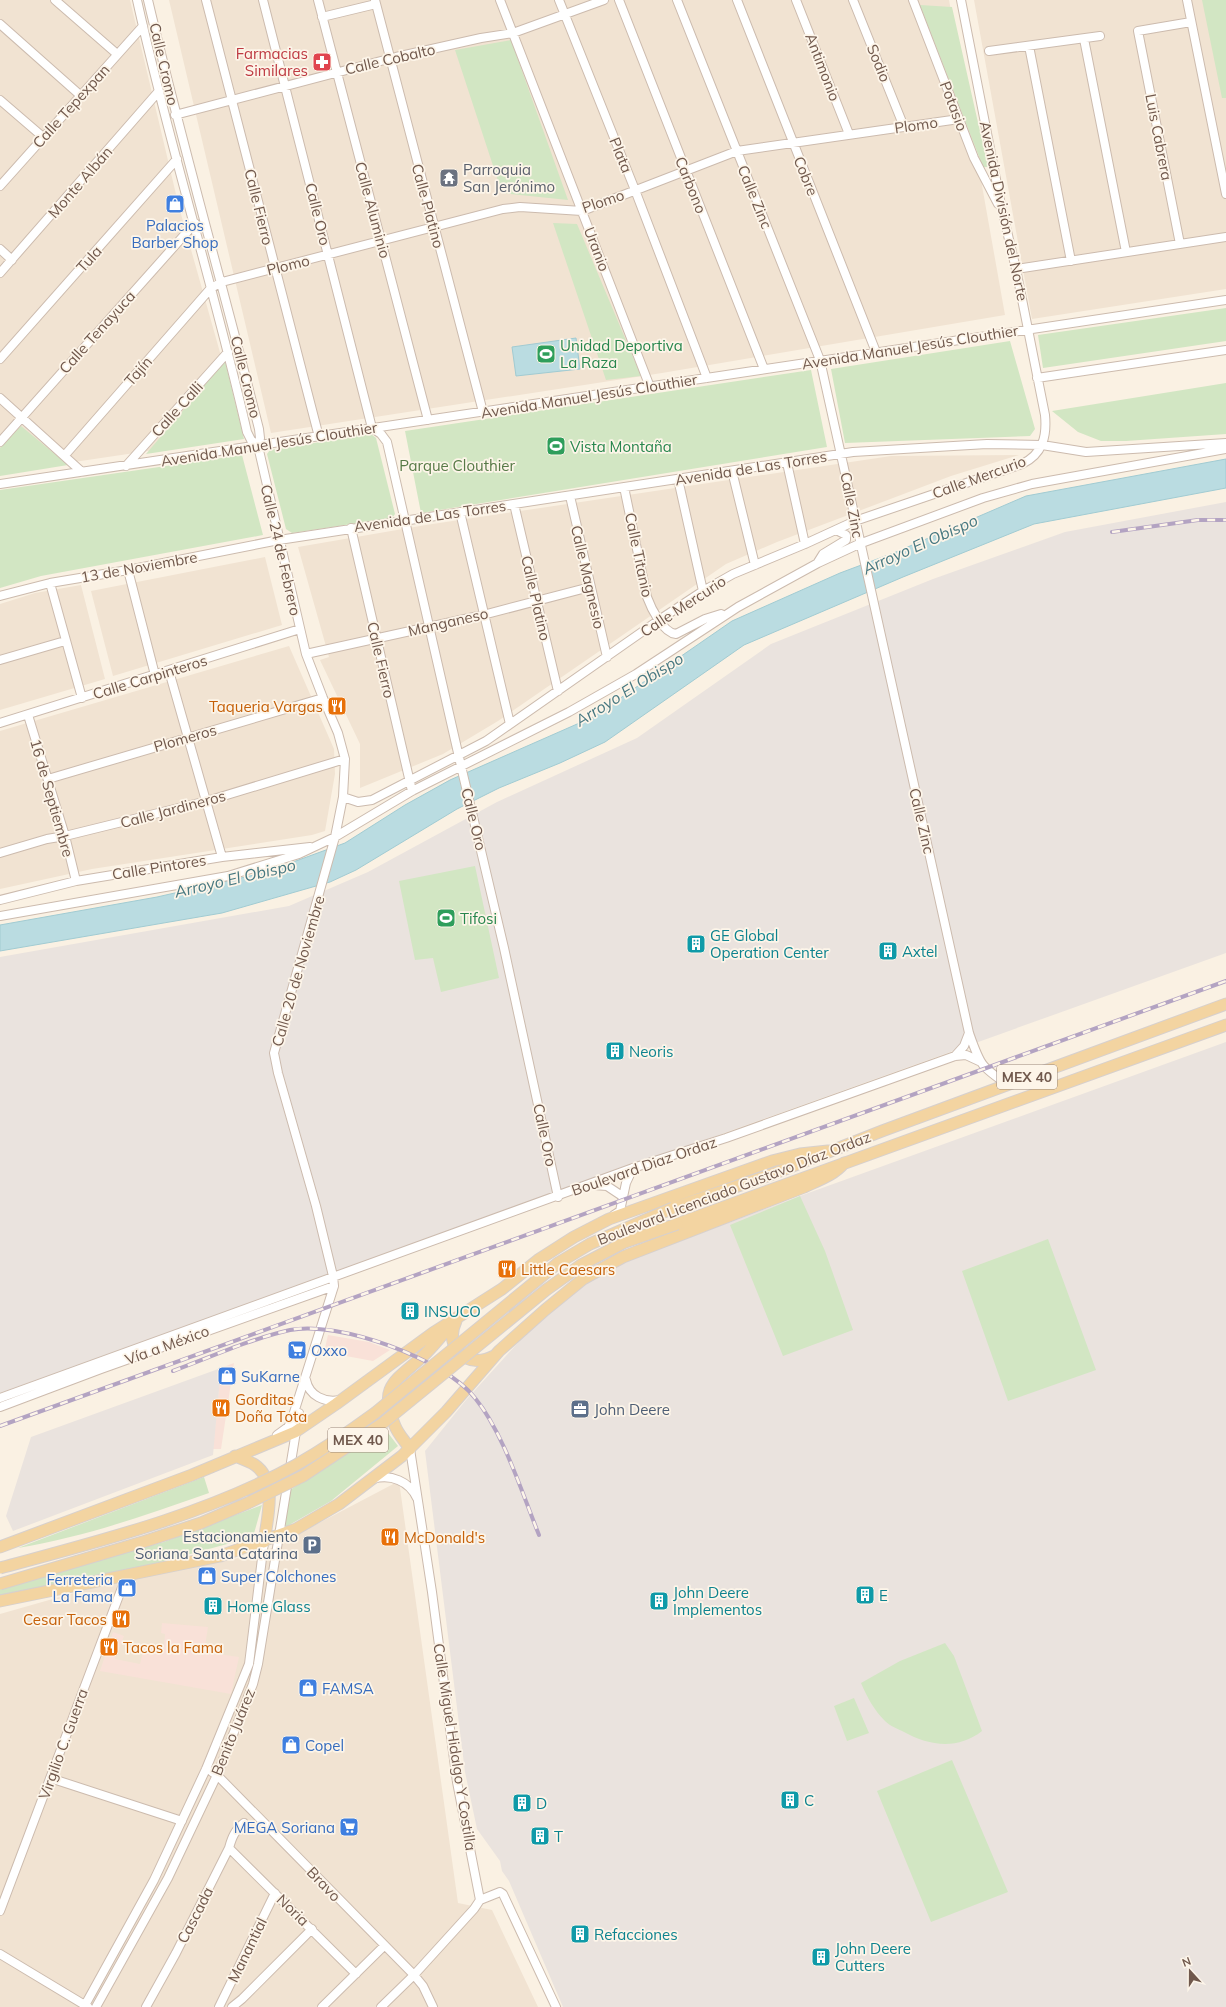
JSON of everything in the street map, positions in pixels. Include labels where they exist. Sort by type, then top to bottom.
[{"type":"main road","name":"Boulevard Licenciado Gustavo Díaz Ordaz","points":[[0,1568],[83,1546],[196,1509],[241,1491],[295,1465],[343,1436],[375,1413],[558,1263],[597,1240],[673,1208],[770,1175],[828,1151],[1226,1004]]},
{"type":"main road","name":"Boulevard Licenciado Gustavo Díaz Ordaz","points":[[0,1584],[201,1523],[248,1503],[303,1476],[383,1423],[546,1290],[581,1265],[625,1242],[1226,1025]]},
{"type":"main road","points":[[0,1547],[185,1477],[295,1432],[559,1247],[610,1219],[772,1161],[800,1154],[828,1151]]},
{"type":"main road","points":[[456,1318],[452,1335],[456,1349],[460,1354],[466,1359],[480,1361],[494,1356],[566,1292],[599,1269],[623,1257],[699,1226],[804,1187],[830,1175],[838,1170],[844,1163]]},
{"type":"main road","points":[[410,1449],[395,1426],[389,1406],[389,1392],[397,1378],[437,1344],[456,1318]]},
{"type":"main road","points":[[0,1601],[126,1577],[220,1556],[278,1537],[322,1515],[372,1479],[410,1449],[446,1412],[500,1351]]},
{"type":"main road","points":[[236,1456],[256,1466],[261,1470],[266,1478],[270,1499],[264,1542]]},
{"type":"street","points":[[55,0],[117,54]]},
{"type":"street","name":"Calle Cromo","points":[[137,0],[159,91],[228,352],[247,432],[251,440],[258,446],[260,438],[259,429],[222,282],[176,115],[148,0]]},
{"type":"street","name":"Calle Fierro","points":[[206,0],[319,437]]},
{"type":"street","name":"Calle Oro","points":[[262,0],[372,428]]},
{"type":"street","name":"Calle Aluminio","points":[[318,0],[428,420]]},
{"type":"street","name":"Uranio","points":[[500,0],[650,387]]},
{"type":"street","name":"Plata","points":[[559,0],[635,190],[707,378]]},
{"type":"street","name":"Calle Cobalto","points":[[176,115],[284,85],[390,59],[481,38],[513,33],[604,0]]},
{"type":"street","name":"Carbono","points":[[619,0],[764,369]]},
{"type":"street","name":"Calle Zinc","points":[[677,0],[820,360],[842,454],[862,554],[962,995],[969,1033],[979,1061],[988,1072],[1008,1084]]},
{"type":"street","name":"Cobre","points":[[737,0],[876,352]]},
{"type":"street","name":"Antimonio","points":[[796,0],[849,134]]},
{"type":"street","name":"Sodio","points":[[853,0],[904,127]]},
{"type":"street","name":"Potasio","points":[[913,0],[980,172],[1002,210]]},
{"type":"street","name":"Avenida División del Norte","points":[[961,0],[1037,378],[1046,429],[1042,445]]},
{"type":"street","points":[[1187,0],[1226,194]]},
{"type":"street","points":[[322,17],[375,2]]},
{"type":"street","name":"Calle Platino","points":[[375,2],[483,412]]},
{"type":"street","name":"Luis Cabrera","points":[[1180,244],[1138,31],[1191,22]]},
{"type":"street","points":[[0,24],[80,95]]},
{"type":"street","name":"Calle Tepexpan","points":[[0,186],[3,176],[43,137],[143,26]]},
{"type":"street","points":[[989,51],[1100,36]]},
{"type":"street","points":[[1084,39],[1126,252]]},
{"type":"street","points":[[1029,46],[1071,261]]},
{"type":"street","name":"Monte Albán","points":[[0,273],[159,91]]},
{"type":"street","points":[[0,100],[43,137]]},
{"type":"street","name":"Plomo","points":[[211,288],[222,282],[381,241],[434,229],[503,209],[520,207],[582,211],[737,151],[959,119]]},
{"type":"street","name":"Tula","points":[[0,359],[177,159]]},
{"type":"street","name":"Calle Tenayuca","points":[[0,442],[194,223]]},
{"type":"street","points":[[1016,269],[1226,237]]},
{"type":"street","points":[[0,249],[12,260]]},
{"type":"street","name":"Tajín","points":[[65,455],[211,288]]},
{"type":"street","name":"Avenida Manuel Jesús Clouthier","points":[[0,484],[1226,300]]},
{"type":"street","points":[[1037,378],[1226,350]]},
{"type":"street","name":"Calle Calli","points":[[126,466],[228,352]]},
{"type":"street","points":[[0,398],[65,455],[82,472]]},
{"type":"street","points":[[387,442],[390,431],[404,423]]},
{"type":"street","points":[[372,428],[381,434],[387,442]]},
{"type":"street","name":"Calle Oro","points":[[387,442],[461,769],[473,812],[558,1197]]},
{"type":"street","name":"Avenida de Las Torres","points":[[279,540],[842,454],[940,446],[1042,445],[1086,452],[1226,443]]},
{"type":"street","name":"Calle Mercurio","points":[[343,797],[358,802],[372,800],[486,741],[703,590],[755,565],[855,521],[1022,464],[1033,457],[1042,445]]},
{"type":"street","name":"Calle 24 de Febrero","points":[[258,446],[306,654]]},
{"type":"street","points":[[0,916],[228,876],[277,862],[320,845],[412,791],[461,769],[492,751],[569,712],[636,674],[726,614],[818,562],[860,544],[976,501],[1032,484],[1226,449]]},
{"type":"street","points":[[787,463],[805,544]]},
{"type":"street","points":[[732,471],[755,565]]},
{"type":"street","points":[[678,479],[703,590]]},
{"type":"street","name":"Calle Titanio","points":[[624,487],[647,597],[654,614],[668,632],[676,634],[705,619],[726,614]]},
{"type":"street","name":"Calle Magnesio","points":[[570,496],[607,657]]},
{"type":"street","name":"Calle Platino","points":[[514,504],[558,691]]},
{"type":"street","points":[[460,512],[510,724]]},
{"type":"street","name":"Calle Fierro","points":[[351,528],[412,791]]},
{"type":"street","points":[[818,562],[823,554],[846,540],[846,534],[836,530]]},
{"type":"street","name":"13 de Noviembre","points":[[0,596],[50,583],[128,570],[279,540]]},
{"type":"street","points":[[128,570],[155,675]]},
{"type":"street","points":[[50,583],[82,698]]},
{"type":"street","name":"Manganeso","points":[[306,654],[484,615],[536,600],[590,587]]},
{"type":"street","name":"Calle Carpinteros","points":[[0,723],[170,671],[300,629]]},
{"type":"street","points":[[0,660],[65,641]]},
{"type":"street","name":"Calle 20 de Noviembre","points":[[185,1477],[200,1468],[284,1432],[291,1422],[334,1286],[333,1276],[316,1206],[275,1063],[276,1043],[331,854],[343,797],[345,759],[338,733],[306,654]]},
{"type":"street","points":[[170,671],[222,857]]},
{"type":"street","name":"Plomeros","points":[[48,779],[323,698]]},
{"type":"street","name":"16 de Septiembre","points":[[28,715],[65,836],[76,881]]},
{"type":"street","points":[[486,741],[492,751]]},
{"type":"street","name":"Calle Jardineros","points":[[0,853],[47,839],[65,836],[207,801],[345,759]]},
{"type":"street","name":"Calle Pintores","points":[[0,900],[76,881],[222,857],[320,845]]},
{"type":"street","points":[[955,1056],[964,1046],[969,1033]]},
{"type":"street","name":"Boulevard Diaz Ordaz","points":[[80,1373],[333,1276],[558,1197],[633,1168],[726,1138],[955,1056],[966,1055],[979,1061]]},
{"type":"street","points":[[610,1219],[620,1211],[623,1203],[622,1196],[628,1176],[633,1168]]},
{"type":"street","points":[[586,1186],[607,1186],[622,1196]]},
{"type":"street","name":"Vía a México","points":[[80,1373],[334,1286]]},
{"type":"street","points":[[0,1398],[28,1392],[80,1373]]},
{"type":"street","points":[[305,1381],[309,1389],[316,1396],[324,1400],[334,1401],[343,1399]]},
{"type":"street","name":"Calle 20 de Noviembre","points":[[295,1432],[305,1381]]},
{"type":"street","points":[[0,1407],[28,1392]]},
{"type":"street","name":"Benito Juárez","points":[[96,2007],[168,1878],[217,1774],[242,1713],[258,1664],[295,1432]]},
{"type":"street","name":"Calle Miguel Hidalgo Y Costilla","points":[[410,1449],[456,1774],[480,1900]]},
{"type":"street","points":[[372,1479],[387,1477],[402,1481],[413,1491],[419,1505]]},
{"type":"street","name":"Benito Juárez","points":[[86,2007],[154,1880],[182,1821],[206,1769],[250,1660],[264,1542]]},
{"type":"street","name":"Virgilio C. Guerra","points":[[0,1911],[126,1577]]},
{"type":"street","points":[[231,1708],[242,1713]]},
{"type":"street","name":"Bravo","points":[[206,1769],[217,1774],[414,1975],[423,1986],[433,2007]]},
{"type":"street","points":[[50,1778],[182,1821]]},
{"type":"street","name":"Cascada","points":[[146,2007],[176,1953],[229,1848],[236,1830],[244,1823]]},
{"type":"street","name":"Noria","points":[[229,1848],[356,1974]]},
{"type":"street","points":[[381,2007],[414,1975],[474,1909],[480,1900],[500,1892],[503,1894],[556,2007]]},
{"type":"street","name":"Manantial","points":[[220,2007],[275,1893]]},
{"type":"street","name":"Manantial","points":[[232,2007],[242,1999],[312,1929]]},
{"type":"street","points":[[322,2007],[384,1946]]},
{"type":"street","points":[[0,1954],[86,2007]]},
{"type":"shaded area","points":[[0,0],[130,0],[179,207],[230,388],[175,447],[0,473]]},
{"type":"shaded area","points":[[169,0],[949,0],[1005,315],[662,373],[271,433]]},
{"type":"shaded area","points":[[974,0],[1226,0],[1226,289],[1032,319]]},
{"type":"shaded area","points":[[1019,455],[951,476],[777,542],[726,564],[498,721],[443,754],[360,788],[360,744],[320,660],[329,657],[298,547],[426,525],[891,456]]},
{"type":"shaded area","points":[[1226,502],[1226,953],[0,1393],[0,957],[289,906],[368,872],[497,802],[637,738],[771,644],[933,579],[1065,532]]},
{"type":"shaded area","points":[[265,557],[282,625],[113,676],[91,591]]},
{"type":"shaded area","points":[[81,585],[105,679],[0,710],[0,604],[35,593]]},
{"type":"shaded area","points":[[289,646],[334,749],[335,774],[325,831],[312,835],[92,869],[0,889],[0,731]]},
{"type":"shaded area","points":[[1226,1042],[1226,2007],[563,2007],[509,1881],[502,1871],[500,1861],[477,1829],[465,1772],[425,1451],[466,1400],[524,1336],[568,1294],[599,1272],[800,1196]]},
{"type":"shaded area","points":[[328,1335],[369,1342],[390,1350],[373,1361],[324,1352]]},
{"type":"shaded area","points":[[234,1363],[221,1449],[213,1449],[221,1368]]},
{"type":"shaded area","points":[[221,1368],[213,1455],[13,1531],[6,1516],[31,1437]]},
{"type":"shaded area","points":[[399,1481],[458,1903],[492,1910],[538,2007],[0,2007],[0,1614],[109,1583],[260,1554]]},
{"type":"shaded area","points":[[162,1623],[208,1627],[204,1652],[239,1657],[231,1694],[100,1671],[113,1632],[124,1636],[115,1659],[140,1664],[145,1644],[164,1648],[165,1634],[161,1633]]},
{"type":"green space","points":[[1202,0],[1226,0],[1226,98],[1222,98]]},
{"type":"green space","points":[[920,5],[952,7],[988,167],[983,167]]},
{"type":"green space","points":[[511,40],[568,200],[502,193],[455,50]]},
{"type":"green space","points":[[553,223],[577,224],[641,376],[606,380]]},
{"type":"green space","points":[[1226,308],[1226,341],[1043,368],[1038,335]]},
{"type":"green space","points":[[1010,341],[1035,429],[1030,436],[845,443],[831,369]]},
{"type":"green space","points":[[225,361],[244,439],[146,454]]},
{"type":"green space","name":"Parque Clouthier","points":[[811,370],[827,447],[421,513],[405,431]]},
{"type":"green space","points":[[1226,383],[1226,434],[1126,441],[1101,441],[1078,432],[1052,411]]},
{"type":"green space","points":[[21,426],[68,465],[0,476],[0,448]]},
{"type":"green space","name":"Parque Clouthier","points":[[371,434],[376,438],[395,514],[392,518],[292,533],[286,529],[267,454],[270,450]]},
{"type":"green space","points":[[242,455],[263,535],[41,576],[0,588],[0,490]]},
{"type":"green space","name":"Tifosi","points":[[475,866],[499,978],[441,992],[433,958],[415,960],[399,881]]},
{"type":"green space","points":[[800,1196],[825,1251],[853,1330],[783,1356],[730,1225]]},
{"type":"green space","points":[[1048,1239],[1096,1370],[1008,1401],[962,1271]]},
{"type":"green space","points":[[385,1429],[398,1446],[331,1501],[284,1528],[290,1490]]},
{"type":"green space","points":[[204,1477],[209,1493],[91,1532],[18,1548]]},
{"type":"green space","points":[[262,1505],[253,1537],[146,1566],[0,1597],[0,1588],[164,1542]]},
{"type":"green space","points":[[945,1643],[954,1656],[982,1731],[963,1741],[943,1744],[933,1743],[914,1737],[887,1723],[874,1708],[861,1683],[900,1661]]},
{"type":"green space","points":[[854,1698],[869,1733],[847,1741],[834,1706]]},
{"type":"green space","points":[[952,1760],[1008,1892],[931,1922],[877,1791]]},
{"type":"water","points":[[576,338],[580,369],[516,376],[512,347]]},
{"type":"water","name":"Arroyo El Obispo","points":[[1226,459],[1226,488],[1034,524],[903,577],[744,645],[605,742],[560,763],[499,788],[457,809],[356,870],[330,882],[222,913],[0,951],[0,925],[157,897],[263,873],[345,843],[405,805],[450,780],[593,717],[732,621],[840,573],[896,552],[1026,496]]},
{"type":"railway","points":[[1112,532],[1198,520],[1226,520]]},
{"type":"railway","points":[[0,1426],[1226,981]]},
{"type":"railway","points":[[173,1371],[260,1338],[290,1330],[310,1328],[335,1331],[362,1337],[416,1357],[460,1383],[475,1398],[485,1412],[503,1445],[539,1535]]},
{"type":"place","name":"Farmacias Similares","points":[[322,62]]},
{"type":"place","name":"Parroquia San Jerónimo","points":[[449,178]]},
{"type":"place","name":"Palacios Barber Shop","points":[[175,204]]},
{"type":"place","name":"Unidad Deportiva La Raza","points":[[546,354]]},
{"type":"place","name":"Vista Montaña","points":[[556,446]]},
{"type":"place","name":"Taqueria Vargas","points":[[337,706]]},
{"type":"place","name":"Tifosi","points":[[446,918]]},
{"type":"place","name":"GE Global Operation Center","points":[[696,944]]},
{"type":"place","name":"Axtel","points":[[888,951]]},
{"type":"place","name":"Neoris","points":[[615,1051]]},
{"type":"place","name":"Little Caesars","points":[[507,1269]]},
{"type":"place","name":"INSUCO","points":[[410,1311]]},
{"type":"place","name":"Oxxo","points":[[297,1350]]},
{"type":"place","name":"SuKarne","points":[[227,1376]]},
{"type":"place","name":"Gorditas Doña Tota","points":[[221,1408]]},
{"type":"place","name":"John Deere","points":[[580,1409]]},
{"type":"place","name":"McDonald's","points":[[390,1537]]},
{"type":"place","name":"Estacionamiento Soriana Santa Catarina","points":[[312,1545]]},
{"type":"place","name":"Super Colchones","points":[[207,1576]]},
{"type":"place","name":"Ferreteria La Fama","points":[[127,1588]]},
{"type":"place","name":"E","points":[[865,1595]]},
{"type":"place","name":"John Deere Implementos","points":[[659,1601]]},
{"type":"place","name":"Home Glass","points":[[213,1606]]},
{"type":"place","name":"Cesar Tacos","points":[[121,1619]]},
{"type":"place","name":"Tacos la Fama","points":[[109,1647]]},
{"type":"place","name":"FAMSA","points":[[308,1688]]},
{"type":"place","name":"Copel","points":[[291,1745]]},
{"type":"place","name":"C","points":[[790,1800]]},
{"type":"place","name":"D","points":[[522,1803]]},
{"type":"place","name":"MEGA Soriana","points":[[349,1827]]},
{"type":"place","name":"T","points":[[540,1836]]},
{"type":"place","name":"Refacciones","points":[[580,1934]]},
{"type":"place","name":"John Deere Cutters","points":[[821,1957]]}]
